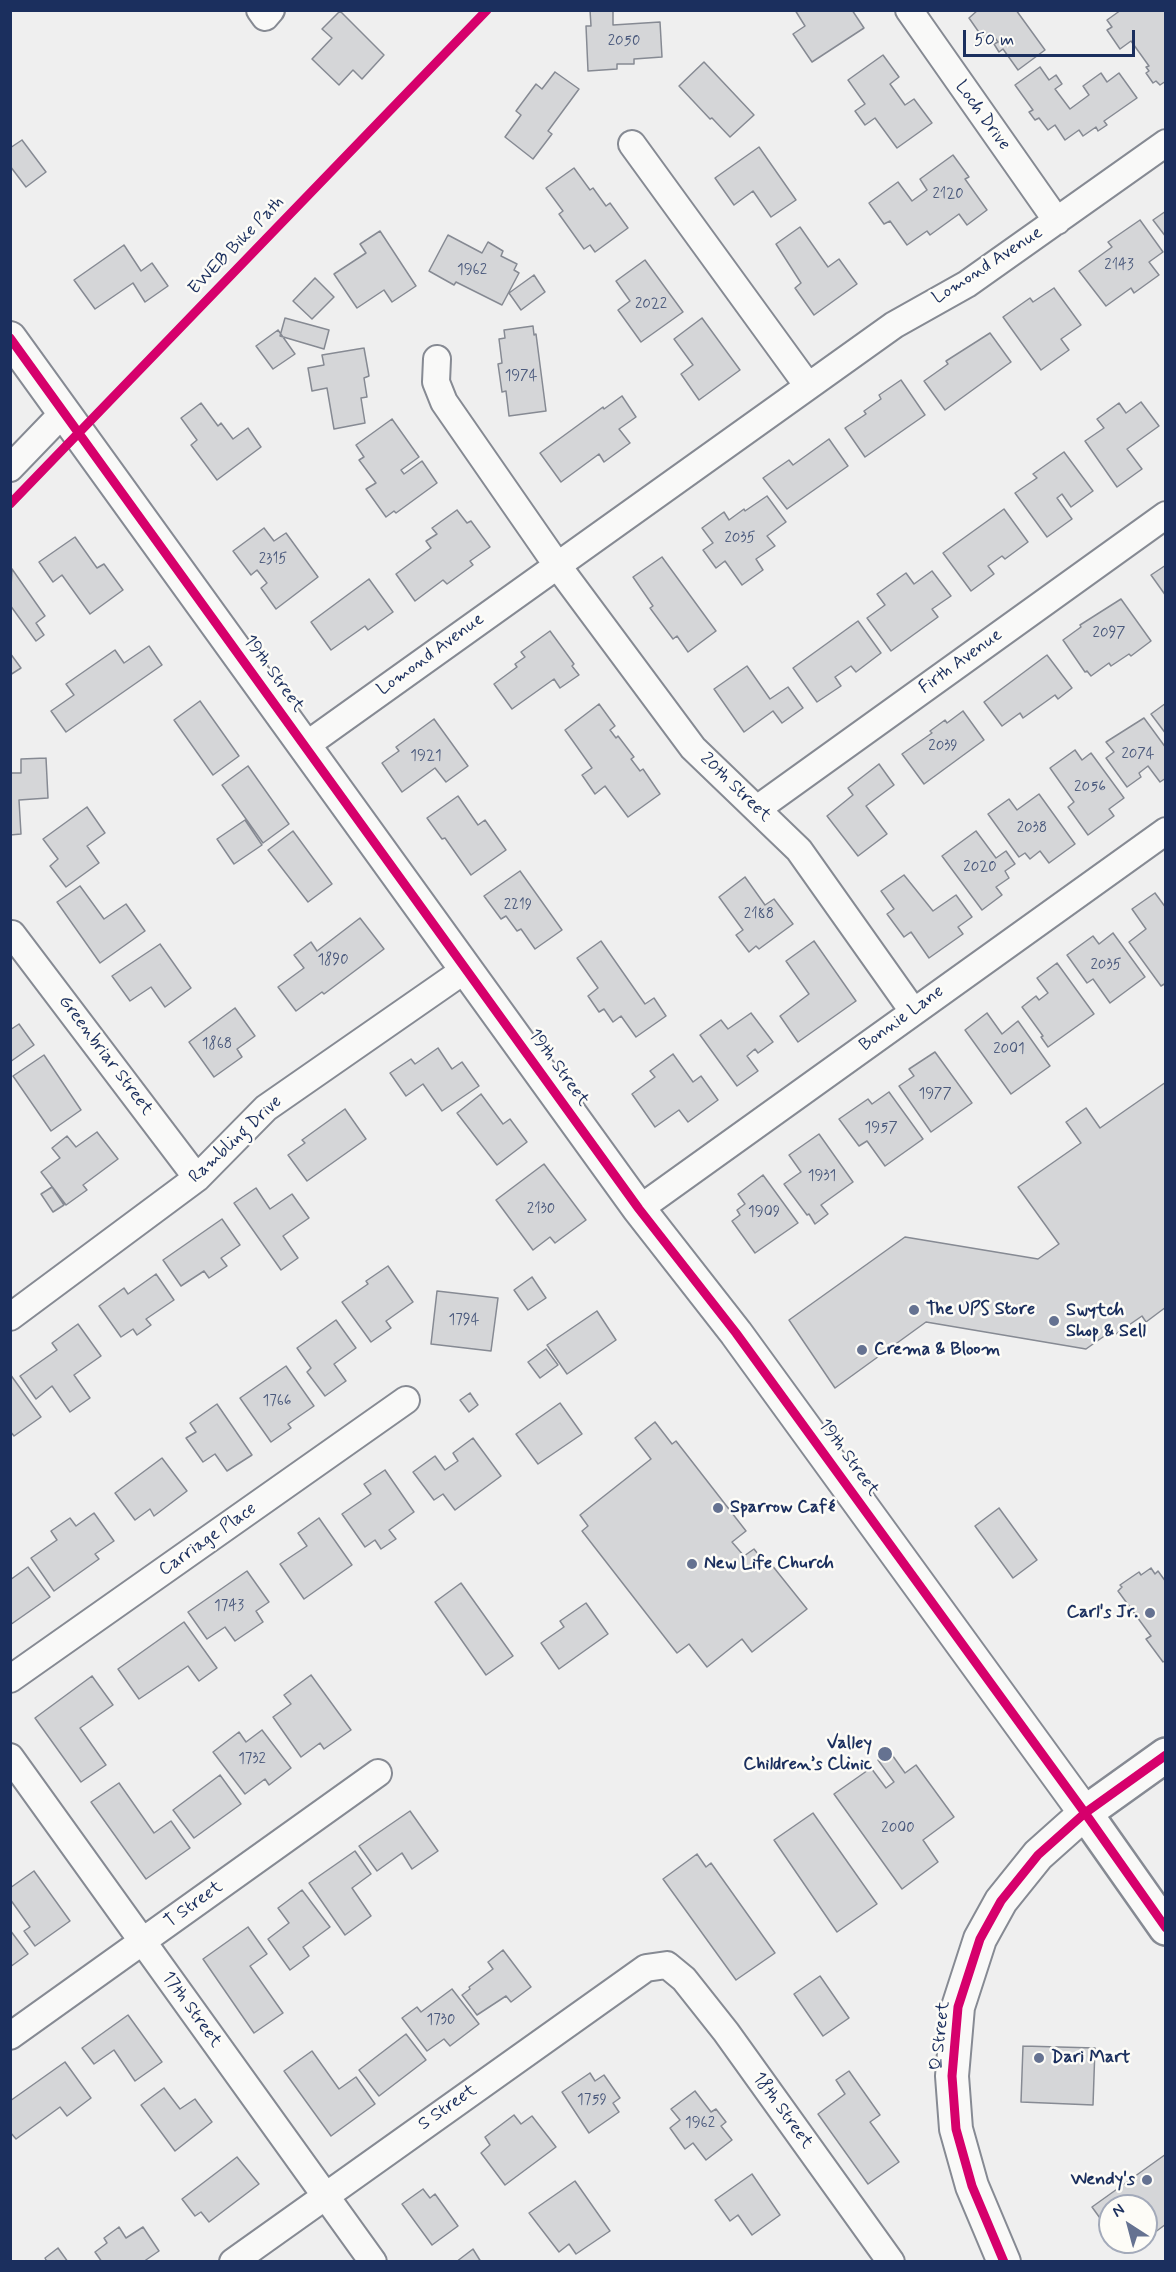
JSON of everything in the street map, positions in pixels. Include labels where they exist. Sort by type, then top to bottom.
[{"type":"main road","points":[[1166,1755],[1085,1813],[1166,1928]]},
{"type":"street","name":"Loch Drive","points":[[909,10],[1058,221]]},
{"type":"street","name":"Lomond Avenue","points":[[305,746],[894,325],[967,284],[1166,143]]},
{"type":"street","points":[[632,144],[808,386]]},
{"type":"street","name":"19th Street","points":[[10,339],[639,1209],[736,1332],[1085,1813]]},
{"type":"street","points":[[437,359],[436,382],[444,402],[557,565]]},
{"type":"street","points":[[10,468],[64,412]]},
{"type":"street","name":"Firth Avenue","points":[[758,809],[1166,515]]},
{"type":"street","name":"20th Street","points":[[557,565],[693,748],[799,850],[913,1011]]},
{"type":"street","name":"Bonnie Lane","points":[[639,1209],[1166,831]]},
{"type":"street","name":"Greenbriar Street","points":[[11,935],[197,1178]]},
{"type":"street","name":"Rambling Drive","points":[[10,1317],[197,1178],[266,1108],[466,969]]},
{"type":"street","name":"Carriage Place","points":[[10,1679],[406,1400]]},
{"type":"street","name":"17th Street","points":[[10,1757],[372,2262]]},
{"type":"street","name":"T Street","points":[[10,2036],[378,1773]]},
{"type":"street","name":"Q Street","points":[[997,2259],[972,2186],[956,2129],[952,2076],[958,2007],[980,1939],[1001,1900],[1038,1855],[1085,1813]]},
{"type":"street","name":"S Street","points":[[233,2262],[646,1968],[667,1965]]},
{"type":"street","name":"18th Street","points":[[667,1965],[684,1979],[726,2032],[891,2262]]},
{"type":"building","points":[[590,10],[613,10],[613,25],[660,22],[662,57],[634,59],[634,64],[617,64],[617,69],[588,71],[586,26],[591,26]]},
{"type":"building","points":[[795,10],[852,10],[864,28],[812,62],[793,34],[805,26]]},
{"type":"building","points":[[978,10],[1016,10],[1045,50],[1018,70],[1003,49],[999,52],[994,44],[998,42],[993,35],[985,41],[969,18]]},
{"type":"building","points":[[1121,10],[1166,10],[1166,81],[1160,85],[1156,81],[1153,83],[1146,73],[1149,71],[1146,67],[1149,66],[1131,41],[1120,49],[1107,30],[1112,27],[1107,20]]},
{"type":"building","points":[[340,11],[384,55],[362,79],[353,70],[339,85],[312,59],[332,38],[322,29]]},
{"type":"building","points":[[883,55],[899,77],[890,84],[905,105],[914,99],[932,123],[897,148],[875,118],[865,125],[855,111],[865,104],[848,80]]},
{"type":"building","points":[[704,62],[754,115],[730,137],[679,86]]},
{"type":"building","points":[[1040,67],[1049,80],[1056,75],[1062,84],[1055,89],[1070,109],[1089,95],[1083,86],[1101,73],[1107,82],[1119,73],[1137,98],[1104,121],[1107,125],[1098,131],[1096,127],[1083,136],[1079,130],[1065,140],[1055,125],[1048,130],[1039,118],[1035,120],[1029,112],[1033,110],[1015,85]]},
{"type":"building","points":[[555,72],[579,89],[548,131],[552,134],[533,159],[505,137],[521,115],[516,111],[536,84],[542,89]]},
{"type":"building","points":[[22,140],[46,172],[26,187],[10,166],[10,148]]},
{"type":"building","points":[[759,147],[796,200],[771,217],[753,191],[734,205],[715,178]]},
{"type":"building","points":[[953,155],[969,177],[965,179],[987,210],[967,225],[959,214],[930,235],[927,231],[907,245],[890,221],[884,224],[869,203],[898,182],[912,201],[927,190],[920,179]]},
{"type":"building","points":[[574,168],[590,190],[593,188],[606,206],[610,203],[628,228],[595,252],[590,245],[584,249],[559,214],[563,211],[546,188]]},
{"type":"building","points":[[1166,211],[1166,237],[1153,220]]},
{"type":"building","points":[[1140,220],[1163,252],[1149,262],[1159,275],[1134,293],[1131,288],[1106,306],[1079,271],[1112,247],[1108,242]]},
{"type":"building","points":[[800,227],[828,267],[839,259],[857,284],[814,315],[795,288],[801,283],[776,244]]},
{"type":"building","points":[[380,231],[416,286],[392,302],[384,290],[357,308],[334,274],[366,253],[360,244]]},
{"type":"building","points":[[448,235],[482,253],[488,242],[503,251],[501,256],[517,264],[514,270],[519,273],[502,305],[456,282],[454,285],[429,271]]},
{"type":"building","points":[[124,245],[141,271],[152,263],[168,286],[145,302],[133,283],[95,309],[74,280]]},
{"type":"building","points":[[645,260],[683,312],[641,342],[618,310],[630,301],[616,281]]},
{"type":"building","points":[[534,275],[545,292],[521,310],[509,293]]},
{"type":"building","points":[[315,278],[334,297],[312,319],[293,301]]},
{"type":"building","points":[[1054,288],[1081,325],[1061,339],[1069,350],[1041,370],[1003,317],[1030,298],[1033,302]]},
{"type":"building","points":[[285,318],[329,330],[324,349],[280,336]]},
{"type":"building","points":[[702,318],[740,370],[699,400],[681,374],[693,365],[674,339]]},
{"type":"building","points":[[533,326],[546,411],[509,416],[506,391],[502,392],[498,364],[502,363],[499,339],[505,338],[504,330]]},
{"type":"building","points":[[278,330],[295,354],[273,369],[256,346]]},
{"type":"building","points":[[990,333],[1011,362],[945,410],[924,381],[948,364],[946,361]]},
{"type":"building","points":[[364,348],[369,376],[364,378],[367,397],[361,398],[365,423],[334,429],[327,388],[312,391],[308,368],[324,365],[322,355]]},
{"type":"building","points":[[901,380],[925,415],[865,457],[845,428],[866,414],[864,411],[881,399],[879,395]]},
{"type":"building","points":[[622,396],[636,417],[619,429],[630,443],[604,462],[599,454],[561,482],[540,453],[603,407],[604,409]]},
{"type":"building","points":[[1141,402],[1159,426],[1127,449],[1142,469],[1117,487],[1085,441],[1104,428],[1097,419],[1119,403],[1126,413]]},
{"type":"building","points":[[201,403],[218,426],[221,423],[233,439],[248,428],[261,447],[217,480],[191,445],[197,440],[181,418]]},
{"type":"building","points":[[392,419],[419,457],[401,470],[404,474],[422,461],[437,483],[396,513],[394,511],[386,517],[366,489],[376,483],[359,460],[364,457],[356,445]]},
{"type":"building","points":[[829,439],[848,466],[787,509],[763,478],[789,460],[793,465]]},
{"type":"building","points":[[1064,452],[1093,491],[1071,507],[1062,494],[1057,498],[1072,519],[1047,537],[1015,493],[1037,478],[1033,474]]},
{"type":"building","points":[[767,496],[786,522],[767,536],[775,546],[756,559],[763,570],[742,585],[725,561],[716,568],[703,550],[713,543],[702,528],[724,512],[729,520]]},
{"type":"building","points":[[1004,509],[1028,542],[1005,559],[1002,556],[988,566],[994,574],[971,591],[943,553]]},
{"type":"building","points":[[457,510],[467,523],[471,521],[490,547],[470,561],[473,565],[447,584],[443,580],[415,601],[396,574],[431,548],[426,541],[437,534],[432,528]]},
{"type":"building","points":[[264,528],[274,541],[286,533],[318,577],[276,609],[261,588],[267,583],[257,570],[251,575],[233,551]]},
{"type":"building","points":[[75,537],[97,568],[104,564],[123,590],[90,614],[62,575],[53,582],[39,562]]},
{"type":"building","points":[[662,557],[716,631],[688,652],[677,636],[673,639],[650,608],[653,606],[633,577]]},
{"type":"building","points":[[1166,565],[1166,596],[1151,575]]},
{"type":"building","points":[[12,569],[45,616],[36,623],[44,635],[36,641],[10,605]]},
{"type":"building","points":[[932,571],[951,596],[932,609],[938,617],[891,651],[867,618],[885,605],[877,594],[906,573],[914,584]]},
{"type":"building","points":[[369,579],[393,612],[368,630],[365,626],[331,650],[311,622]]},
{"type":"building","points":[[1121,599],[1151,641],[1131,656],[1129,654],[1111,666],[1109,663],[1091,676],[1087,671],[1085,672],[1063,640],[1081,627],[1080,625]]},
{"type":"building","points":[[858,621],[881,653],[856,672],[851,666],[835,677],[841,686],[817,702],[793,668]]},
{"type":"building","points":[[550,631],[574,664],[572,666],[579,675],[560,688],[554,679],[512,709],[494,684],[517,667],[515,664],[525,657],[521,652]]},
{"type":"building","points":[[149,646],[162,665],[66,732],[51,711],[74,695],[66,684],[115,650],[124,663]]},
{"type":"building","points":[[10,653],[21,668],[10,675]]},
{"type":"building","points":[[1047,655],[1072,688],[1058,699],[1055,695],[1023,718],[1020,713],[1002,726],[984,702]]},
{"type":"building","points":[[747,666],[770,699],[788,687],[803,708],[782,723],[773,711],[744,732],[714,689]]},
{"type":"building","points":[[200,701],[239,756],[213,775],[174,720]]},
{"type":"building","points":[[1166,703],[1166,734],[1151,714]]},
{"type":"building","points":[[599,704],[615,726],[610,730],[616,738],[618,736],[634,757],[631,759],[640,771],[643,769],[660,794],[628,817],[605,786],[595,794],[582,775],[592,768],[565,730]]},
{"type":"building","points":[[963,711],[984,740],[924,784],[902,754],[932,733],[930,731],[945,720],[947,723]]},
{"type":"building","points":[[1144,718],[1166,748],[1166,778],[1160,782],[1148,766],[1139,773],[1141,777],[1127,787],[1106,758],[1114,752],[1106,742]]},
{"type":"building","points":[[434,719],[468,766],[446,782],[435,768],[402,792],[382,763],[399,751],[396,747]]},
{"type":"building","points":[[1075,750],[1082,760],[1091,753],[1124,798],[1109,809],[1114,816],[1088,835],[1068,807],[1074,802],[1050,768]]},
{"type":"building","points":[[46,758],[48,798],[19,800],[21,834],[10,835],[10,773],[21,773],[21,759]]},
{"type":"building","points":[[879,764],[894,785],[866,806],[887,834],[858,856],[827,816],[853,795],[848,788]]},
{"type":"building","points":[[248,766],[289,824],[263,843],[222,785]]},
{"type":"building","points":[[1039,794],[1075,844],[1049,863],[1040,851],[1030,859],[1025,853],[1019,857],[988,814],[1009,799],[1017,810]]},
{"type":"building","points":[[458,796],[478,825],[485,820],[506,850],[471,875],[445,838],[442,839],[427,818]]},
{"type":"building","points":[[87,807],[105,833],[87,846],[99,863],[66,887],[50,866],[58,859],[43,839]]},
{"type":"building","points":[[245,820],[262,845],[234,864],[217,839]]},
{"type":"building","points":[[293,831],[332,884],[308,902],[268,850]]},
{"type":"building","points":[[976,831],[996,858],[1006,851],[1015,864],[1005,871],[1009,878],[996,887],[1002,895],[982,910],[942,856]]},
{"type":"building","points":[[520,871],[562,930],[535,949],[521,929],[517,931],[506,916],[501,919],[484,896]]},
{"type":"building","points":[[904,875],[933,911],[956,895],[972,917],[958,927],[963,934],[929,958],[911,932],[904,937],[887,914],[894,909],[881,891]]},
{"type":"building","points":[[745,877],[765,905],[774,899],[793,924],[759,949],[756,946],[749,952],[736,935],[743,930],[719,897]]},
{"type":"building","points":[[80,886],[104,919],[126,904],[145,931],[100,963],[57,902]]},
{"type":"building","points":[[1155,893],[1166,908],[1166,983],[1161,986],[1129,942],[1146,929],[1132,909]]},
{"type":"building","points":[[360,918],[384,949],[324,994],[322,992],[296,1011],[278,987],[304,968],[294,955],[311,942],[317,951]]},
{"type":"building","points":[[1113,933],[1145,977],[1110,1003],[1093,979],[1087,983],[1067,955],[1093,936],[1099,944]]},
{"type":"building","points":[[601,941],[645,1004],[654,998],[666,1016],[636,1037],[621,1016],[613,1022],[604,1009],[599,1012],[588,996],[598,988],[577,958]]},
{"type":"building","points":[[814,941],[856,1001],[798,1042],[780,1016],[809,994],[786,961]]},
{"type":"building","points":[[160,944],[191,988],[165,1007],[151,987],[130,1001],[112,976]]},
{"type":"building","points":[[1057,963],[1094,1014],[1048,1047],[1041,1037],[1043,1036],[1022,1007],[1036,996],[1039,1000],[1048,993],[1037,978]]},
{"type":"building","points":[[235,1008],[255,1036],[237,1049],[242,1057],[214,1077],[189,1042]]},
{"type":"building","points":[[751,1013],[773,1042],[758,1053],[755,1049],[747,1056],[758,1071],[737,1086],[700,1035],[721,1020],[728,1029]]},
{"type":"building","points":[[987,1013],[1002,1034],[1018,1021],[1050,1066],[1011,1094],[965,1030]]},
{"type":"building","points":[[19,1024],[34,1045],[10,1062],[10,1030]]},
{"type":"building","points":[[438,1048],[452,1069],[462,1062],[479,1086],[442,1111],[423,1084],[406,1096],[390,1073],[411,1059],[415,1064]]},
{"type":"building","points":[[935,1052],[972,1103],[931,1132],[899,1086],[914,1076],[909,1069]]},
{"type":"building","points":[[673,1054],[693,1082],[701,1076],[718,1100],[688,1122],[679,1110],[655,1127],[632,1094],[655,1077],[650,1071]]},
{"type":"building","points":[[44,1055],[81,1110],[51,1131],[13,1076]]},
{"type":"building","points":[[1166,1082],[1166,1307],[1146,1322],[1142,1316],[1113,1336],[1110,1332],[1086,1349],[926,1322],[835,1388],[789,1320],[905,1237],[1038,1259],[1059,1244],[1018,1187],[1081,1143],[1066,1122],[1086,1108],[1100,1128]]},
{"type":"building","points":[[889,1092],[923,1139],[885,1166],[867,1141],[859,1146],[839,1119],[868,1099],[872,1104]]},
{"type":"building","points":[[481,1094],[503,1124],[510,1119],[527,1142],[497,1165],[457,1113]]},
{"type":"building","points":[[345,1109],[366,1139],[307,1181],[288,1155],[305,1143],[302,1140]]},
{"type":"building","points":[[97,1132],[118,1159],[83,1185],[87,1190],[66,1205],[41,1172],[60,1158],[52,1148],[67,1136],[76,1147]]},
{"type":"building","points":[[819,1134],[853,1182],[821,1205],[828,1214],[815,1224],[784,1184],[801,1172],[789,1155]]},
{"type":"building","points":[[544,1164],[586,1220],[555,1243],[550,1237],[533,1250],[496,1200]]},
{"type":"building","points":[[763,1175],[798,1223],[755,1253],[732,1221],[740,1215],[737,1210],[745,1204],[738,1194]]},
{"type":"building","points":[[52,1187],[64,1205],[53,1212],[41,1194]]},
{"type":"building","points":[[256,1188],[270,1209],[292,1194],[309,1218],[283,1236],[298,1258],[281,1270],[234,1203]]},
{"type":"building","points":[[222,1219],[240,1245],[221,1258],[227,1266],[209,1278],[204,1271],[181,1286],[163,1260]]},
{"type":"building","points":[[388,1266],[413,1302],[386,1321],[391,1328],[371,1342],[342,1302],[368,1284],[366,1281]]},
{"type":"building","points":[[156,1274],[174,1300],[146,1319],[151,1325],[137,1335],[133,1329],[121,1337],[99,1306],[124,1288],[128,1294]]},
{"type":"building","points":[[532,1277],[546,1298],[528,1310],[514,1290]]},
{"type":"building","points":[[437,1291],[498,1298],[491,1351],[431,1344]]},
{"type":"building","points":[[597,1311],[616,1340],[567,1374],[547,1345]]},
{"type":"building","points":[[336,1320],[356,1348],[334,1364],[346,1381],[325,1396],[307,1372],[311,1368],[297,1348]]},
{"type":"building","points":[[78,1324],[101,1356],[74,1375],[90,1398],[70,1412],[52,1386],[36,1399],[20,1376],[57,1350],[52,1343]]},
{"type":"building","points":[[546,1349],[558,1365],[540,1378],[528,1362]]},
{"type":"building","points":[[286,1366],[314,1406],[288,1424],[291,1428],[271,1442],[240,1398]]},
{"type":"building","points":[[10,1374],[41,1417],[14,1436],[10,1431]]},
{"type":"building","points":[[470,1393],[478,1405],[469,1412],[460,1400]]},
{"type":"building","points":[[560,1403],[582,1434],[538,1464],[516,1434]]},
{"type":"building","points":[[217,1404],[252,1455],[227,1471],[215,1454],[203,1462],[186,1438],[196,1432],[190,1423]]},
{"type":"building","name":"New Life Church","points":[[655,1422],[672,1444],[676,1441],[746,1531],[732,1542],[744,1556],[754,1549],[768,1567],[771,1564],[807,1609],[752,1652],[742,1639],[707,1667],[689,1644],[677,1653],[582,1531],[588,1526],[580,1515],[651,1459],[635,1438]]},
{"type":"building","points":[[473,1438],[501,1476],[455,1510],[443,1494],[434,1500],[413,1472],[435,1456],[445,1470],[458,1461],[453,1453]]},
{"type":"building","points":[[162,1458],[187,1491],[154,1516],[150,1509],[135,1520],[115,1493]]},
{"type":"building","points":[[385,1470],[414,1512],[389,1530],[396,1539],[381,1549],[375,1540],[365,1547],[342,1514],[371,1494],[364,1484]]},
{"type":"building","points":[[999,1508],[1037,1560],[1013,1578],[975,1526]]},
{"type":"building","points":[[94,1513],[114,1541],[95,1554],[99,1559],[54,1591],[31,1558],[57,1540],[51,1531],[70,1518],[76,1526]]},
{"type":"building","points":[[319,1518],[352,1565],[304,1599],[280,1564],[307,1546],[298,1533]]},
{"type":"building","points":[[28,1567],[50,1597],[10,1625],[10,1580]]},
{"type":"building","name":"Carl's Jr.","points":[[1151,1568],[1155,1574],[1158,1571],[1166,1582],[1166,1660],[1163,1662],[1146,1639],[1151,1636],[1118,1591],[1122,1587],[1120,1585],[1139,1572],[1141,1575]]},
{"type":"building","points":[[247,1571],[269,1602],[256,1611],[263,1622],[235,1641],[225,1627],[207,1639],[188,1612]]},
{"type":"building","points":[[461,1583],[513,1656],[486,1675],[435,1602]]},
{"type":"building","points":[[586,1603],[608,1634],[559,1669],[541,1643],[564,1627],[560,1621]]},
{"type":"building","points":[[184,1622],[217,1668],[199,1681],[188,1666],[139,1699],[118,1669]]},
{"type":"building","points":[[311,1675],[351,1730],[324,1749],[320,1743],[301,1757],[273,1717],[291,1704],[284,1695]]},
{"type":"building","points":[[92,1676],[113,1705],[80,1728],[106,1765],[81,1782],[35,1718]]},
{"type":"building","points":[[262,1730],[291,1768],[269,1785],[265,1779],[245,1794],[213,1752],[239,1732],[246,1742]]},
{"type":"building","points":[[890,1752],[905,1773],[916,1765],[954,1817],[923,1840],[938,1862],[902,1889],[834,1794],[871,1768],[886,1788],[894,1782],[878,1760]]},
{"type":"building","points":[[220,1775],[241,1804],[194,1838],[173,1810]]},
{"type":"building","points":[[119,1783],[154,1833],[171,1821],[190,1848],[146,1879],[91,1802]]},
{"type":"building","points":[[410,1811],[438,1851],[412,1869],[402,1853],[377,1871],[359,1846]]},
{"type":"building","points":[[813,1813],[877,1904],[837,1932],[774,1840]]},
{"type":"building","points":[[355,1851],[371,1874],[352,1888],[371,1916],[345,1935],[309,1883]]},
{"type":"building","points":[[697,1854],[706,1867],[711,1863],[775,1953],[736,1980],[663,1879]]},
{"type":"building","points":[[34,1871],[70,1921],[35,1946],[24,1931],[30,1927],[10,1899],[10,1888]]},
{"type":"building","points":[[302,1890],[330,1927],[303,1947],[309,1956],[290,1970],[268,1939],[289,1923],[278,1908]]},
{"type":"building","points":[[248,1927],[267,1954],[250,1966],[283,2013],[254,2033],[203,1959]]},
{"type":"building","points":[[10,1930],[28,1954],[10,1967]]},
{"type":"building","points":[[503,1950],[531,1987],[511,2002],[506,1996],[477,2015],[462,1995],[493,1969],[488,1962]]},
{"type":"building","points":[[820,1976],[849,2018],[823,2036],[794,1994]]},
{"type":"building","points":[[452,1989],[479,2024],[450,2046],[444,2039],[427,2051],[402,2018],[417,2007],[421,2012]]},
{"type":"building","points":[[128,2015],[162,2062],[135,2081],[114,2050],[94,2064],[82,2048]]},
{"type":"building","points":[[406,2034],[426,2060],[379,2096],[359,2070]]},
{"type":"building","points":[[1023,2046],[1095,2048],[1093,2105],[1021,2102]]},
{"type":"building","points":[[312,2051],[339,2089],[356,2077],[375,2104],[331,2136],[284,2071]]},
{"type":"building","points":[[65,2062],[91,2098],[67,2116],[60,2107],[16,2139],[10,2132],[10,2101]]},
{"type":"building","points":[[849,2071],[880,2115],[870,2122],[899,2162],[868,2184],[818,2114],[845,2094],[836,2080]]},
{"type":"building","points":[[590,2073],[595,2081],[604,2075],[620,2098],[613,2103],[619,2112],[589,2133],[562,2092]]},
{"type":"building","points":[[164,2088],[180,2109],[195,2099],[212,2122],[175,2151],[141,2105]]},
{"type":"building","points":[[695,2091],[711,2112],[716,2109],[726,2122],[721,2126],[732,2140],[706,2160],[693,2143],[685,2149],[670,2128],[680,2120],[671,2109]]},
{"type":"building","points":[[514,2115],[521,2124],[532,2116],[556,2147],[505,2185],[481,2153],[490,2145],[485,2137]]},
{"type":"building","points":[[1166,2154],[1166,2224],[1158,2230],[1158,2194],[1110,2194]]},
{"type":"building","points":[[237,2157],[259,2184],[209,2222],[201,2212],[195,2216],[182,2199]]},
{"type":"building","points":[[752,2174],[780,2215],[752,2235],[738,2215],[730,2221],[715,2200]]},
{"type":"building","points":[[575,2181],[610,2231],[576,2254],[569,2244],[559,2252],[529,2213]]},
{"type":"building","points":[[423,2189],[430,2198],[435,2194],[458,2226],[432,2245],[402,2204]]},
{"type":"building","points":[[1098,2203],[1098,2215],[1092,2207]]},
{"type":"building","points":[[119,2227],[126,2238],[143,2227],[159,2251],[143,2262],[102,2262],[95,2252],[107,2243],[104,2238]]},
{"type":"building","points":[[58,2248],[68,2262],[47,2262],[45,2258]]},
{"type":"building","points":[[473,2249],[481,2262],[456,2262]]},
{"type":"cycle path","name":"EWEB Bike Path","points":[[10,504],[487,10]]},
{"type":"cycle path","points":[[10,338],[639,1209],[736,1333],[1166,1928]]},
{"type":"cycle path","points":[[1004,2262],[972,2186],[956,2129],[952,2076],[958,2007],[980,1939],[1001,1901],[1038,1855],[1085,1813],[1166,1755]]},
{"type":"place","name":"The UPS Store","points":[[914,1310]]},
{"type":"place","name":"Swytch Shop & Sell","points":[[1054,1321]]},
{"type":"place","name":"Crema & Bloom","points":[[862,1350]]},
{"type":"place","name":"Sparrow Café","points":[[718,1508]]},
{"type":"place","name":"New Life Church","points":[[692,1564]]},
{"type":"place","name":"Carl's Jr.","points":[[1150,1613]]},
{"type":"place","name":"Valley Children’s Clinic","points":[[885,1754]]},
{"type":"place","name":"Dari Mart","points":[[1039,2058]]},
{"type":"place","name":"Wendy's","points":[[1147,2180]]}]
